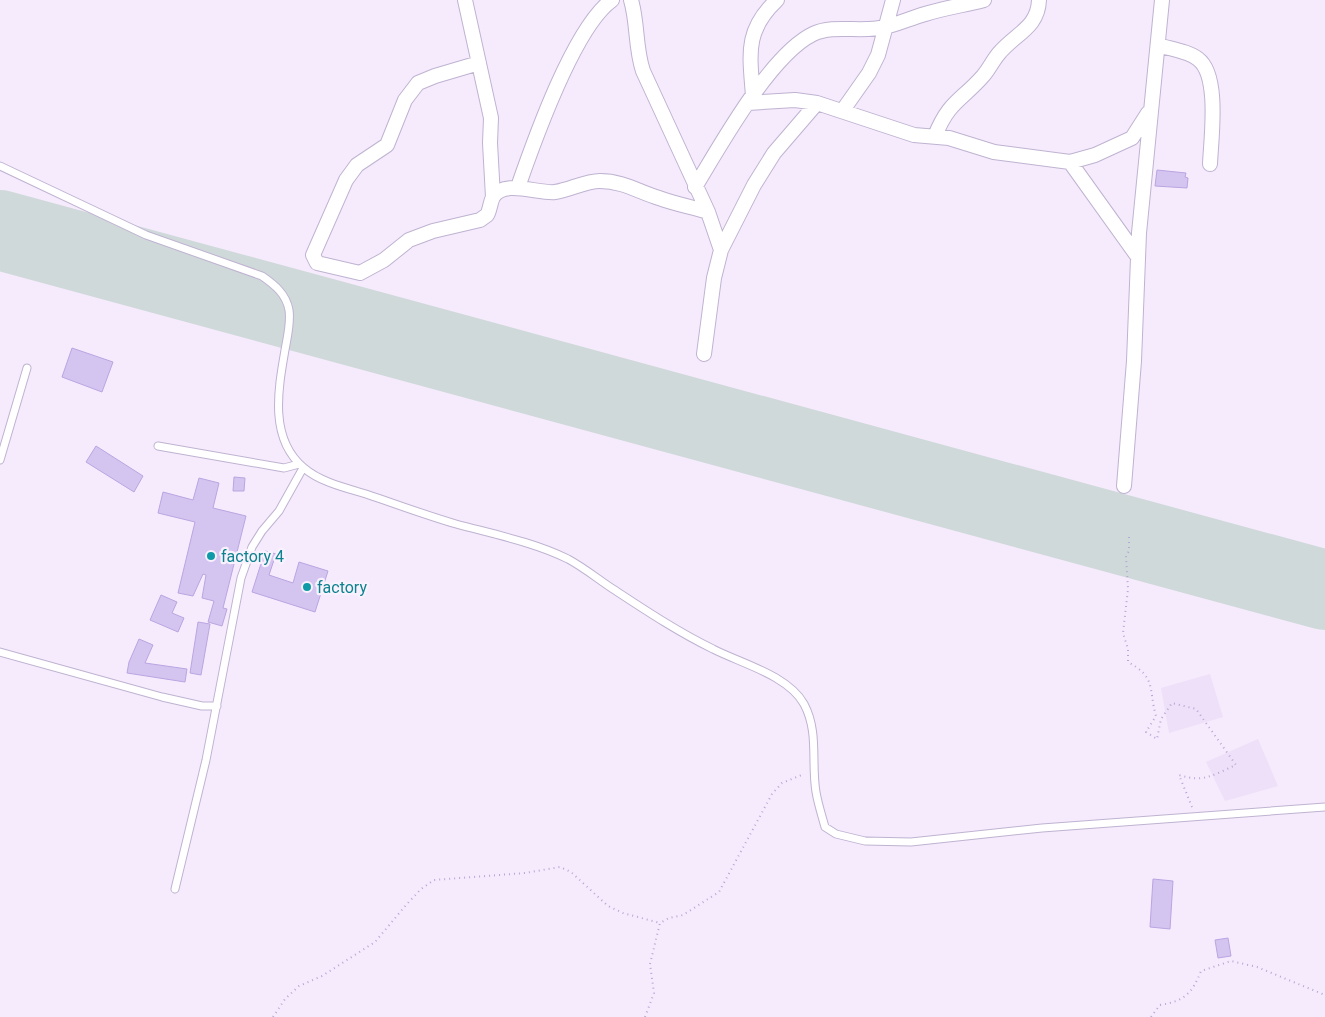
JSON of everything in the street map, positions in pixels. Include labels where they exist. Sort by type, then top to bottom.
[{"type":"street","points":[[464,0],[479,63],[491,118],[490,142],[493,197],[487,215],[480,220],[433,230],[409,240],[384,260],[360,273],[317,263],[313,255],[346,180],[357,165],[386,145],[405,100],[418,83],[479,63]]},
{"type":"street","points":[[631,0],[637,52],[643,71],[694,187],[708,212],[721,250]]},
{"type":"street","points":[[751,99],[749,50],[754,28],[764,12],[777,0]]},
{"type":"street","points":[[844,110],[869,73],[878,55],[893,0]]},
{"type":"street","points":[[694,187],[751,99],[785,55],[802,40],[815,33],[837,30],[862,31],[885,27],[926,13],[984,0]]},
{"type":"street","points":[[935,136],[943,116],[950,106],[983,76],[1001,50],[1027,30],[1035,18],[1039,0]]},
{"type":"street","points":[[1124,486],[1134,361],[1138,257],[1150,110],[1162,0]]},
{"type":"street","points":[[518,187],[532,147],[561,77],[588,28],[606,2]]},
{"type":"street","points":[[1158,45],[1194,56],[1206,68],[1212,89],[1210,164]]},
{"type":"street","points":[[751,99],[795,100],[817,104],[844,110],[914,135],[935,136],[994,152],[1070,162],[1095,155],[1132,138],[1150,110]]},
{"type":"street","points":[[704,354],[714,278],[721,250],[740,217],[754,185],[774,152],[817,104]]},
{"type":"street","points":[[1070,162],[1138,257]]},
{"type":"street","points":[[493,197],[498,192],[518,187],[542,192],[556,192],[597,181],[611,181],[626,184],[658,198],[708,212]]},
{"type":"lane","points":[[0,166],[146,235],[262,276],[276,286],[284,296],[289,310],[290,323],[278,388],[278,412],[290,454],[301,466],[331,482],[441,520],[520,541],[568,559],[658,619],[713,650],[757,668],[786,685],[803,701],[811,720],[816,791],[825,827],[836,834],[865,841],[911,842],[1195,816],[1325,807]]},
{"type":"lane","points":[[0,460],[27,368]]},
{"type":"lane","points":[[158,446],[284,468],[301,466]]},
{"type":"lane","points":[[176,888],[206,760],[241,578],[252,546],[279,511],[301,466]]},
{"type":"lane","points":[[0,652],[162,697],[202,706],[217,706]]},
{"type":"path","points":[[1129,537],[1129,551],[1126,556],[1128,588],[1123,633],[1128,649],[1128,662],[1143,670],[1150,682],[1151,697],[1156,716],[1146,732],[1157,739],[1161,719],[1172,703],[1196,709],[1236,765],[1208,778],[1192,780],[1179,775],[1195,816]]},
{"type":"path","points":[[273,1017],[285,999],[299,986],[322,976],[375,942],[421,889],[434,880],[525,873],[560,867],[571,872],[608,906],[623,913],[660,922],[682,915],[719,892],[759,823],[772,794],[782,783],[816,770]]},
{"type":"path","points":[[645,1017],[654,993],[650,964],[660,922]]},
{"type":"path","points":[[1151,1017],[1160,1005],[1175,1002],[1187,996],[1201,971],[1231,961],[1257,966],[1325,995]]},
{"type":"shaded area","points":[[1210,674],[1223,717],[1169,733],[1161,688]]},
{"type":"shaded area","points":[[1258,739],[1278,786],[1225,801],[1206,762]]},
{"type":"building","points":[[1157,170],[1186,173],[1185,177],[1188,178],[1187,188],[1155,186]]},
{"type":"building","points":[[72,348],[113,362],[102,392],[62,377]]},
{"type":"building","points":[[96,446],[143,476],[134,492],[86,462]]},
{"type":"building","points":[[234,477],[245,478],[244,491],[233,491]]},
{"type":"building","name":"factory 4","points":[[199,478],[219,483],[213,508],[246,516],[223,608],[227,609],[222,626],[208,622],[214,601],[202,598],[206,575],[203,574],[193,596],[178,593],[195,522],[158,513],[163,492],[193,500]]},
{"type":"building","points":[[265,551],[276,554],[269,575],[293,583],[299,562],[328,571],[315,612],[252,592]]},
{"type":"building","points":[[161,595],[177,602],[172,613],[184,618],[178,632],[150,620]]},
{"type":"building","points":[[198,622],[210,624],[201,675],[190,673]]},
{"type":"building","points":[[139,639],[153,645],[145,663],[187,669],[185,682],[127,673],[129,662]]},
{"type":"building","points":[[1153,879],[1173,881],[1170,929],[1150,927]]},
{"type":"building","points":[[1228,938],[1231,956],[1218,958],[1215,940]]},
{"type":"runway","points":[[0,230],[1325,590]]},
{"type":"place","name":"factory 4","points":[[211,556]]},
{"type":"place","name":"factory","points":[[307,587]]}]
